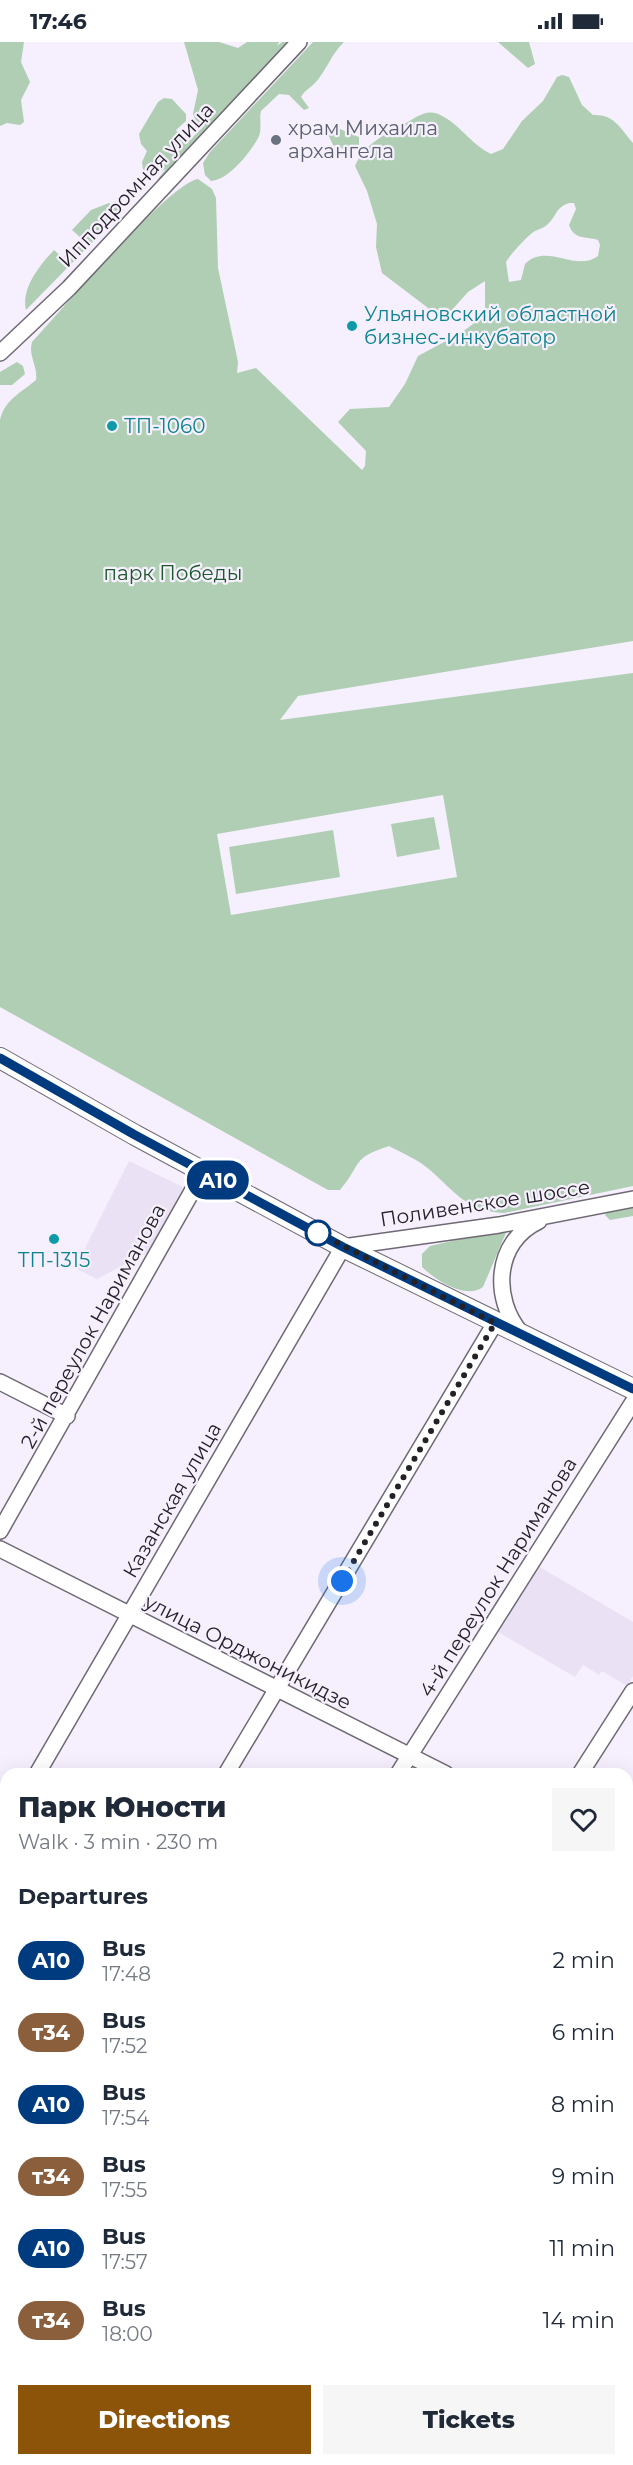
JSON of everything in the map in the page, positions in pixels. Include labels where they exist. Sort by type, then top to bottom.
[{"type":"main road","points":[[0,1058],[203,1172],[343,1247],[633,1389]]},
{"type":"street","name":"Ипподромная улица","points":[[0,353],[69,288],[299,42]]},
{"type":"street","name":"2-й переулок Нариманова","points":[[0,1531],[203,1172]]},
{"type":"street","name":"Поливенское шоссе","points":[[343,1247],[550,1216],[633,1199]]},
{"type":"street","points":[[524,1336],[505,1309],[501,1277],[504,1261],[522,1233],[550,1216]]},
{"type":"street","name":"Казанская улица","points":[[40,1768],[343,1247]]},
{"type":"street","points":[[230,1768],[495,1323]]},
{"type":"street","points":[[0,1382],[67,1416]]},
{"type":"street","name":"4-й переулок Нариманова","points":[[402,1768],[633,1402]]},
{"type":"street","name":"улица Орджоникидзе","points":[[0,1549],[434,1768]]},
{"type":"street","points":[[583,1768],[633,1691]]},
{"type":"shaded area","points":[[129,1161],[185,1188],[152,1250],[97,1279],[75,1268]]},
{"type":"shaded area","points":[[538,1566],[633,1622],[633,1676],[627,1686],[602,1671],[599,1675],[583,1665],[575,1677],[498,1632]]},
{"type":"green space","points":[[0,42],[24,42],[21,62],[30,82],[21,100],[24,122],[20,125],[7,123],[0,126]]},
{"type":"green space","points":[[184,42],[219,42],[238,48],[247,42],[279,42],[277,46],[282,42],[289,42],[162,178],[157,180],[166,169],[153,175],[143,170],[142,162],[147,151],[141,144],[139,134],[158,102],[164,98],[172,99],[186,114],[186,121],[176,130],[187,143],[205,125],[196,121],[193,114],[198,90]]},
{"type":"green space","points":[[313,42],[344,42],[319,78],[301,97],[309,108],[304,110],[289,95],[279,94],[261,111],[259,136],[245,157],[225,176],[211,181],[205,175],[203,163],[210,152]]},
{"type":"green space","points":[[498,42],[529,42],[535,64],[528,68]]},
{"type":"green space","name":"парк Победы","points":[[562,75],[569,77],[582,105],[593,115],[611,119],[633,143],[633,641],[298,696],[280,720],[633,673],[633,1186],[504,1213],[491,1212],[471,1205],[426,1166],[389,1146],[362,1159],[340,1190],[328,1190],[0,1007],[0,420],[10,402],[36,380],[31,352],[32,342],[139,225],[183,186],[198,179],[212,189],[216,198],[218,268],[238,362],[237,373],[256,368],[362,470],[365,466],[366,451],[338,422],[350,409],[389,407],[405,384],[418,356],[461,333],[485,315],[485,281],[468,292],[451,311],[432,311],[382,273],[376,247],[377,224],[367,191],[355,166],[359,158],[375,141],[417,116],[427,113],[444,117],[491,154],[503,149],[522,121],[543,101],[557,77]],"holes":[[[569,203],[574,203],[576,209],[569,225],[571,230],[580,237],[598,240],[600,245],[598,256],[580,261],[552,256],[534,258],[525,264],[521,280],[509,282],[506,262],[508,259],[528,237],[547,225],[559,210]],[[443,795],[457,877],[231,915],[217,834]]]},
{"type":"green space","points":[[333,126],[359,137],[359,146],[349,151],[333,145],[327,132]]},
{"type":"green space","points":[[109,203],[124,210],[26,310],[26,293],[43,263],[54,250],[63,258],[81,238],[72,230],[91,210]]},
{"type":"green space","points":[[17,362],[23,366],[25,374],[12,385],[0,385],[0,372]]},
{"type":"green space","points":[[434,817],[440,849],[397,857],[391,824]]},
{"type":"green space","points":[[333,830],[340,877],[236,894],[229,847]]},
{"type":"green space","points":[[633,1206],[633,1216],[610,1220],[605,1215],[609,1210]]},
{"type":"green space","points":[[508,1228],[483,1287],[468,1291],[459,1290],[422,1267],[422,1254],[430,1246]]},
{"type":"bus line","name":"А10","points":[[0,1058],[135,1135],[343,1247],[633,1389]]},
{"type":"place","name":"храм Михаила архангела","points":[[276,140]]},
{"type":"place","name":"Ульяновский областной бизнес-инкубатор","points":[[352,326]]},
{"type":"place","name":"ТП-1060","points":[[112,426]]},
{"type":"place","name":"ТП-1315","points":[[54,1239]]},
{"type":"route","points":[[318,1233],[495,1323],[342,1581]]}]
